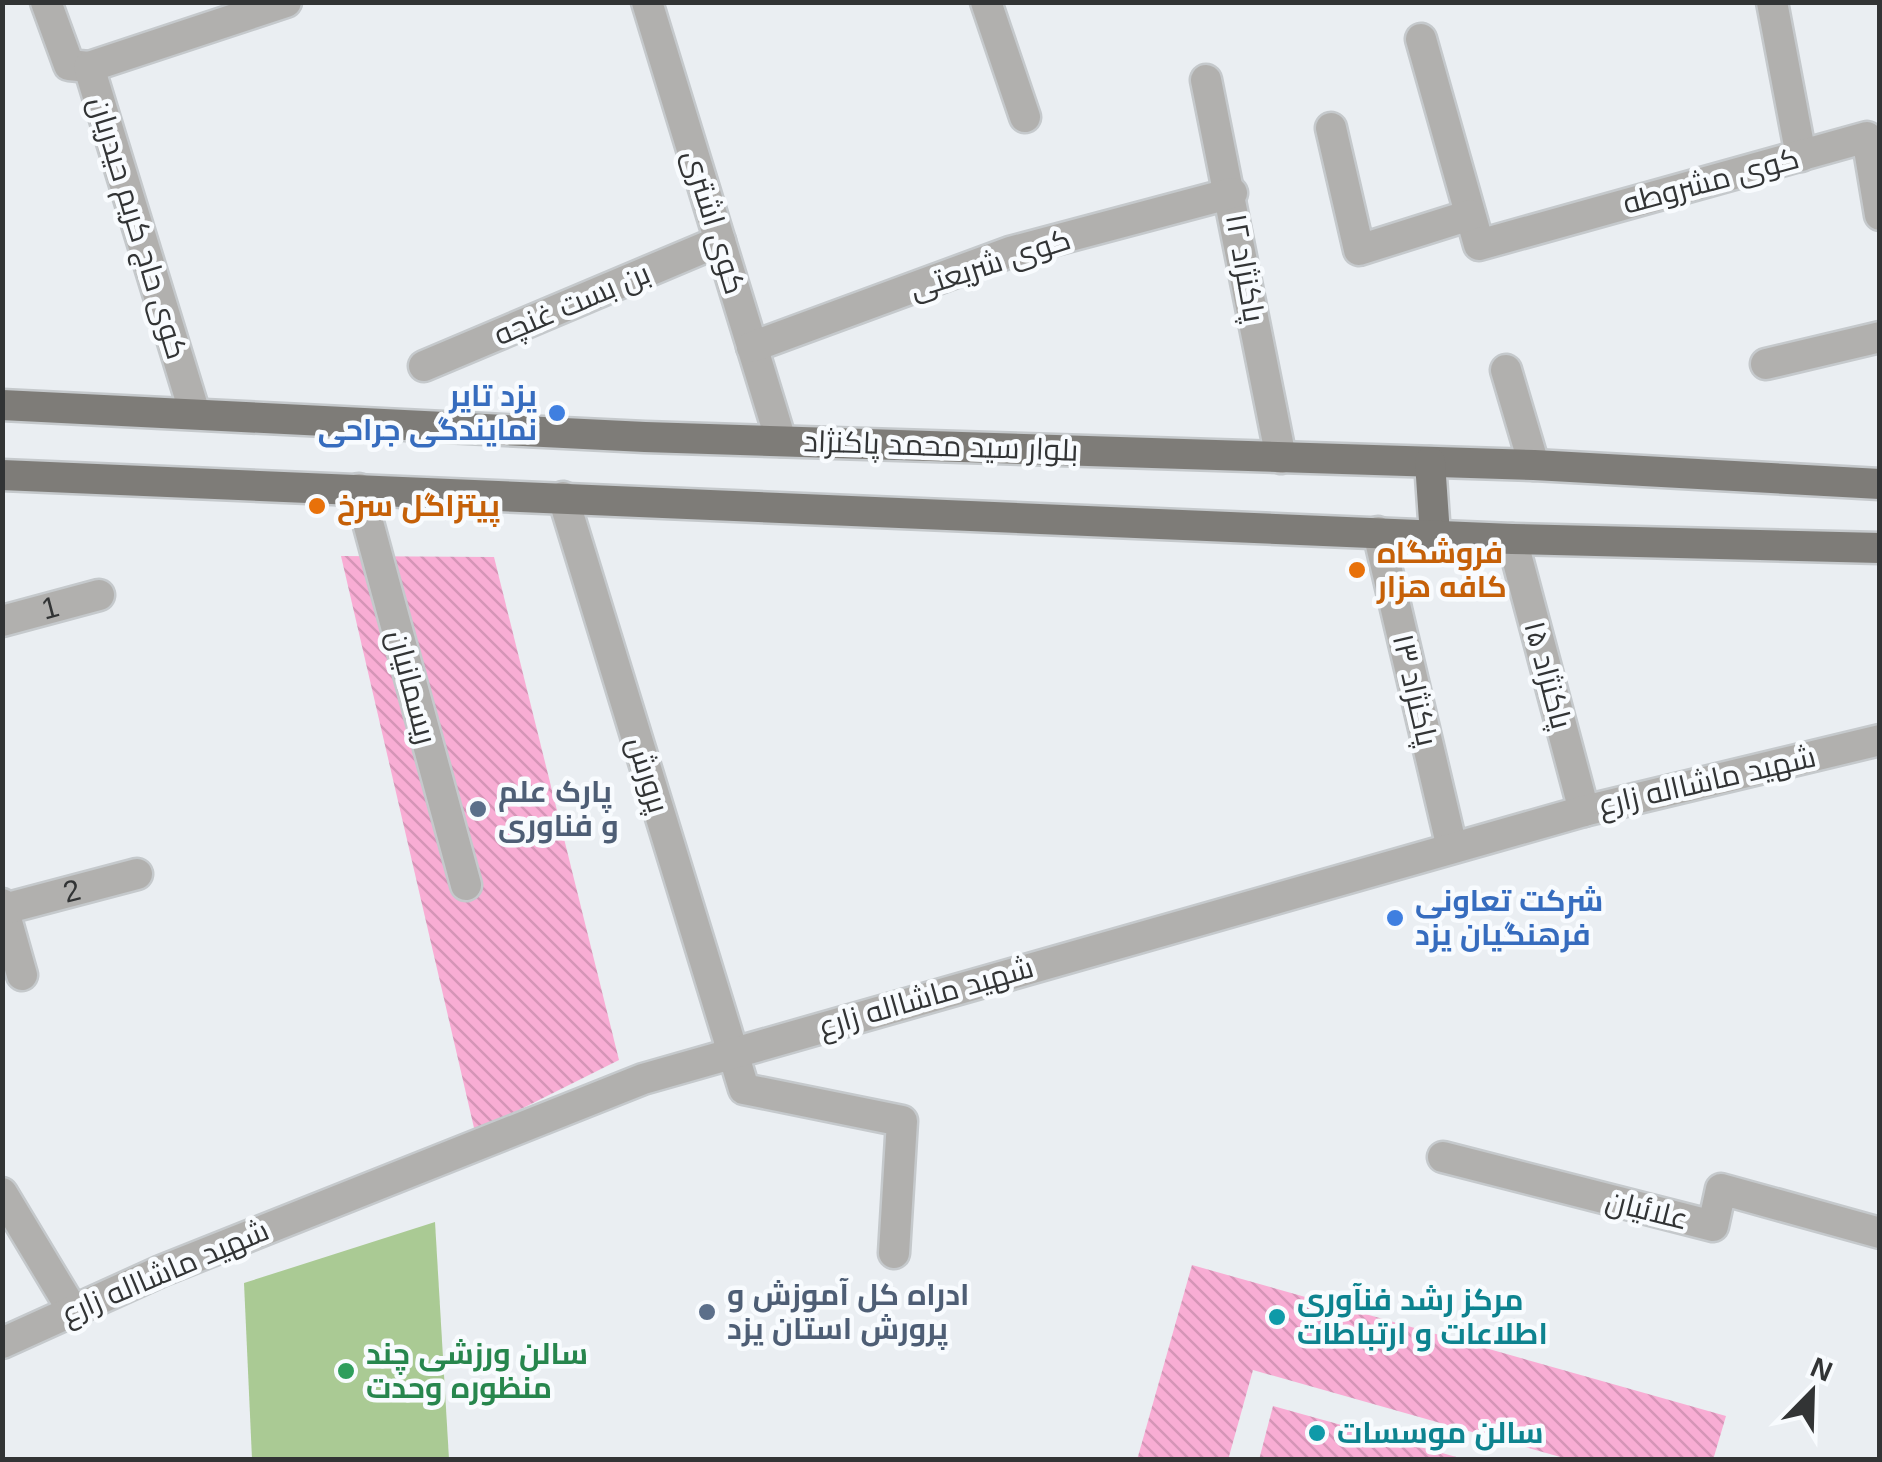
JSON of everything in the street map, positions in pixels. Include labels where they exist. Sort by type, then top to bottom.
[{"type":"main road","name":"بلوار سید محمد پاکنژاد","points":[[2,405],[781,441],[1534,465],[1880,484]]},
{"type":"main road","points":[[1430,462],[1435,535]]},
{"type":"main road","points":[[2,474],[1512,539],[1880,548]]},
{"type":"street","points":[[46,2],[70,65],[89,67]]},
{"type":"street","name":"کوی حاج کریم حیدریان","points":[[195,414],[89,67],[286,2]]},
{"type":"street","name":"کوی اشتری","points":[[646,2],[781,441]]},
{"type":"street","points":[[986,2],[1024,117]]},
{"type":"street","points":[[1772,2],[1801,156]]},
{"type":"street","points":[[1331,128],[1359,250],[1470,215],[1421,39]]},
{"type":"street","name":"پاکنژاد ۱۲","points":[[1206,80],[1232,194],[1280,458]]},
{"type":"street","name":"کوی مشروطه","points":[[1470,215],[1479,245],[1867,138],[1880,215]]},
{"type":"street","name":"کوی شریعتی","points":[[752,347],[1010,252],[1232,194]]},
{"type":"street","name":"بن بست غنچه","points":[[424,366],[720,241]]},
{"type":"street","points":[[1766,364],[1880,337]]},
{"type":"street","points":[[1506,370],[1534,465]]},
{"type":"street","name":"ریسمانیان","points":[[359,489],[466,885]]},
{"type":"street","name":"پرورش","points":[[562,498],[744,1090],[902,1122],[894,1253]]},
{"type":"street","name":"پاکنژاد ۱۳","points":[[1378,532],[1452,848]]},
{"type":"street","name":"پاکنژاد ۱۵","points":[[1512,539],[1584,810]]},
{"type":"street","name":"1","points":[[2,621],[99,595]]},
{"type":"street","name":"شهید ماشااله زارع","points":[[2,1343],[161,1271],[643,1079],[1584,810],[1880,740]]},
{"type":"street","name":"2","points":[[3,906],[137,874]]},
{"type":"street","points":[[3,906],[22,975]]},
{"type":"street","name":"علائیان","points":[[1443,1158],[1712,1226],[1721,1189],[1880,1233]]},
{"type":"street","points":[[2,1193],[72,1311]]},
{"type":"green space","name":"سالن ورزشی چند منظوره وحدت","points":[[435,1222],[449,1459],[252,1459],[244,1283]]},
{"type":"building","name":"پارک علم و فناوری","points":[[341,556],[494,557],[619,1060],[475,1132]]},
{"type":"building","name":"مرکز رشد فنآوری اطلاعات و ارتباطات","points":[[1192,1265],[1726,1416],[1713,1460],[1571,1460],[1253,1370],[1228,1460],[1137,1460]]},
{"type":"building","name":"سالن موسسات","points":[[1273,1406],[1460,1458],[1460,1460],[1259,1460]]},
{"type":"place","name":"یزد تایر نمایندگی جراحی","points":[[557,413]]},
{"type":"place","name":"پیتزاگل سرخ","points":[[317,506]]},
{"type":"place","name":"فروشگاه کافه هزار","points":[[1357,570]]},
{"type":"place","name":"پارک علم و فناوری","points":[[478,809]]},
{"type":"place","name":"شرکت تعاونی فرهنگیان یزد","points":[[1395,918]]},
{"type":"place","name":"ادراه کل آموزش و پرورش استان یزد","points":[[707,1312]]},
{"type":"place","name":"مرکز رشد فنآوری اطلاعات و ارتباطات","points":[[1277,1317]]},
{"type":"place","name":"سالن ورزشی چند منظوره وحدت","points":[[346,1371]]},
{"type":"place","name":"سالن موسسات","points":[[1317,1433]]}]
